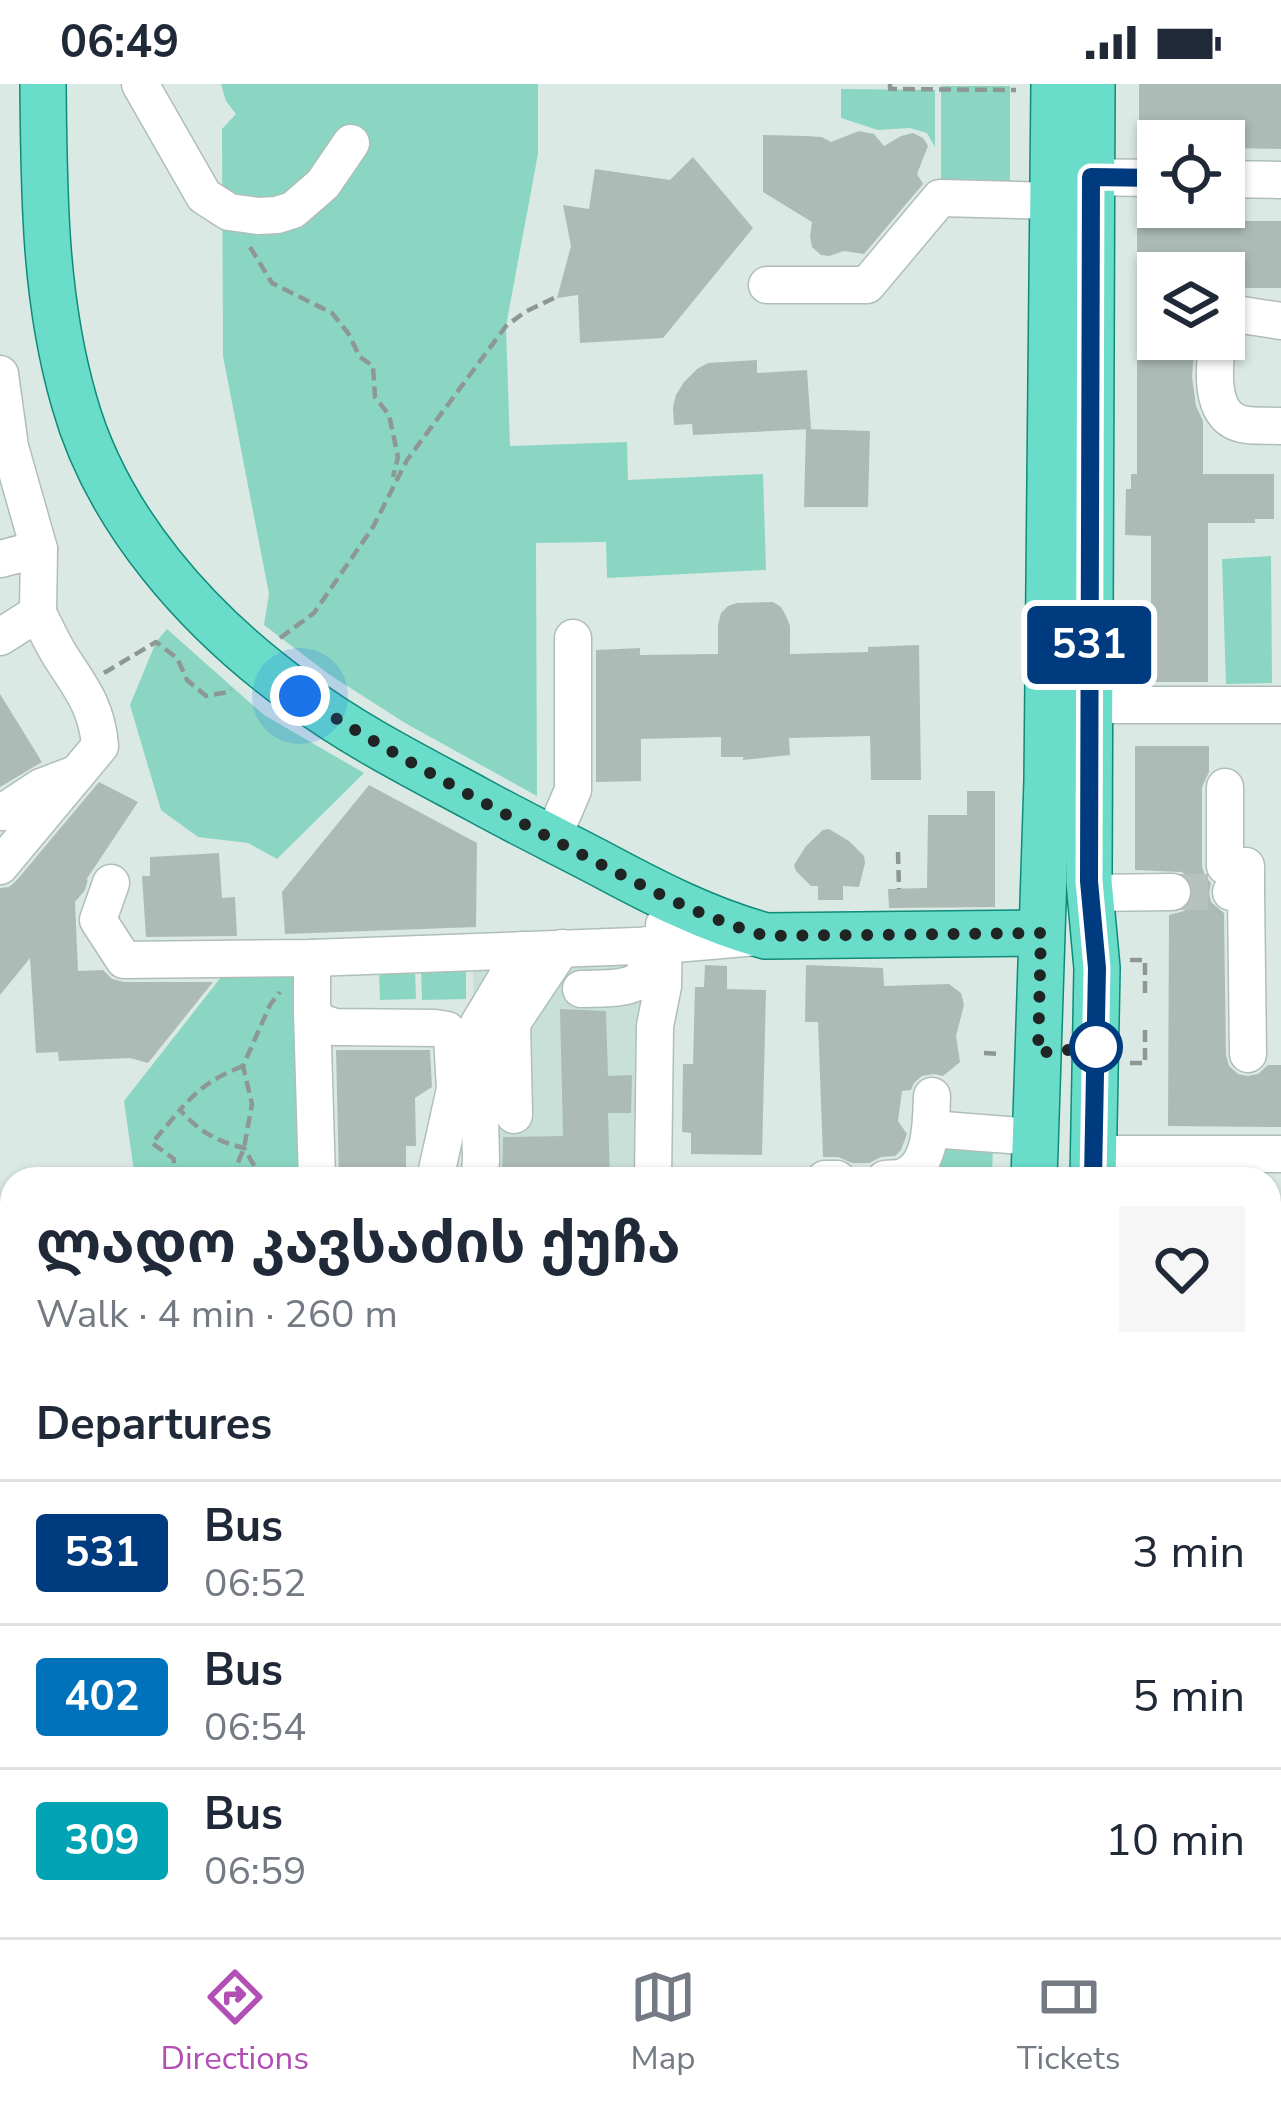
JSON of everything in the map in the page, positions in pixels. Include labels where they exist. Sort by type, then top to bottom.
[{"type":"main road","points":[[43,84],[45,221],[52,291],[62,354],[87,442],[106,484],[148,547],[256,662],[381,748],[665,897],[734,927],[766,936],[1041,933]]},
{"type":"main road","points":[[1023,1164],[1041,933],[1066,185],[1092,84]]},
{"type":"main road","points":[[1035,87],[1066,185],[1089,705],[1098,1163]]},
{"type":"street","points":[[140,84],[204,196],[229,212],[258,216],[293,210],[323,184],[351,143]]},
{"type":"street","points":[[1245,179],[1281,180]]},
{"type":"street","points":[[766,285],[867,284],[940,198],[1137,180]]},
{"type":"street","points":[[1245,315],[1281,321]]},
{"type":"street","points":[[1215,360],[1222,411],[1237,424],[1281,426]]},
{"type":"street","points":[[0,374],[10,448],[39,549],[38,613],[98,720],[100,746],[0,866]]},
{"type":"street","points":[[0,560],[39,549]]},
{"type":"street","points":[[0,637],[38,613]]},
{"type":"street","points":[[552,839],[573,790],[573,638]]},
{"type":"street","points":[[1089,705],[1281,705]]},
{"type":"street","points":[[3,812],[41,787],[79,772]]},
{"type":"street","points":[[1225,787],[1226,866],[1246,866],[1239,892],[1248,1054]]},
{"type":"street","points":[[111,884],[98,920],[124,960],[562,948],[658,952],[766,936]]},
{"type":"street","points":[[1090,893],[1172,892]]},
{"type":"street","points":[[653,1167],[655,1026],[663,986],[658,952],[665,897]]},
{"type":"street","points":[[514,1115],[512,1023],[562,948]]},
{"type":"street","points":[[482,1167],[478,1025],[523,950]]},
{"type":"street","points":[[581,989],[637,983],[658,952]]},
{"type":"street","points":[[308,958],[317,1167]]},
{"type":"street","points":[[312,1012],[334,1027],[447,1030],[452,1037],[454,1088],[438,1167]]},
{"type":"street","points":[[916,1167],[922,1161],[932,1113],[1023,1164]]},
{"type":"street","points":[[1098,1163],[1281,1154]]},
{"type":"path","points":[[890,84],[890,89],[1035,87]]},
{"type":"path","points":[[229,212],[272,283],[332,313],[360,357],[373,366],[375,397],[389,415],[398,457],[391,486]]},
{"type":"path","points":[[277,641],[314,613],[373,527],[391,486],[447,401],[477,369],[506,326],[554,298]]},
{"type":"path","points":[[82,686],[156,642],[177,658],[187,680],[206,696],[228,692],[238,682]]},
{"type":"path","points":[[898,852],[899,889]]},
{"type":"path","points":[[235,1167],[252,1105],[243,1066],[271,1005],[308,958]]},
{"type":"path","points":[[1125,960],[1145,960],[1145,996]]},
{"type":"path","points":[[1124,1063],[1145,1063],[1144,1025]]},
{"type":"path","points":[[984,1053],[1007,1054]]},
{"type":"path","points":[[173,1167],[173,1159],[152,1143],[161,1129],[198,1090],[243,1066]]},
{"type":"path","points":[[180,1110],[216,1141],[244,1148],[255,1167]]},
{"type":"shaded area","points":[[473,950],[641,959],[642,1167],[474,1167]]},
{"type":"green space","points":[[221,84],[538,84],[538,154],[506,326],[510,446],[627,442],[628,480],[763,474],[766,570],[607,578],[606,542],[536,543],[537,796],[405,723],[264,625],[269,594],[223,356],[222,129],[236,114]]},
{"type":"green space","points":[[941,86],[1010,86],[1010,185],[941,185]]},
{"type":"green space","points":[[841,89],[935,90],[935,147],[927,133],[910,128],[878,130],[841,118]]},
{"type":"green space","points":[[1271,556],[1272,683],[1226,684],[1222,559]]},
{"type":"green space","points":[[167,629],[264,715],[364,773],[277,859],[248,843],[198,837],[161,810],[130,705],[156,642]]},
{"type":"green space","points":[[236,958],[312,958],[315,1167],[133,1167],[124,1101]]},
{"type":"green space","points":[[415,969],[416,999],[380,1000],[379,970]]},
{"type":"green space","points":[[466,971],[466,999],[422,1000],[421,972]]},
{"type":"green space","points":[[935,1140],[993,1143],[992,1167],[919,1167]]},
{"type":"building","points":[[1139,84],[1281,84],[1281,149],[1245,148],[1245,120],[1139,120]]},
{"type":"building","points":[[859,131],[874,134],[884,146],[913,133],[923,138],[928,146],[917,174],[923,184],[864,254],[821,255],[812,247],[812,222],[763,192],[763,135],[822,137],[831,142]]},
{"type":"building","points":[[693,157],[753,228],[663,338],[580,343],[578,295],[557,298],[571,246],[563,205],[589,209],[595,169],[670,180]]},
{"type":"building","points":[[1245,221],[1281,221],[1281,288],[1245,288],[1245,252],[1137,252],[1137,228],[1245,228]]},
{"type":"building","points":[[757,360],[757,373],[807,370],[811,429],[693,435],[692,424],[674,425],[676,395],[697,369],[708,363]]},
{"type":"building","points":[[1137,360],[1193,360],[1196,406],[1203,421],[1203,474],[1274,474],[1274,519],[1208,523],[1208,682],[1151,682],[1151,536],[1125,535],[1126,489],[1131,489],[1131,474],[1137,474]]},
{"type":"building","points":[[806,429],[870,431],[868,507],[804,507]]},
{"type":"building","points":[[773,602],[781,607],[790,626],[790,654],[919,645],[921,780],[871,780],[870,736],[789,738],[790,755],[743,760],[721,757],[721,737],[641,739],[641,781],[596,782],[596,650],[718,654],[718,625],[728,606]]},
{"type":"building","points":[[0,694],[42,762],[0,787]]},
{"type":"building","points":[[1135,746],[1209,746],[1209,772],[1202,787],[1202,866],[1211,883],[1211,902],[1224,913],[1226,1055],[1229,1066],[1247,1076],[1268,1065],[1281,1065],[1281,1127],[1168,1126],[1169,915],[1184,911],[1194,891],[1182,872],[1135,870]]},
{"type":"building","points":[[99,782],[138,802],[75,902],[78,971],[103,970],[124,982],[213,982],[148,1063],[130,1058],[59,1061],[58,1052],[36,1053],[30,958],[0,995],[0,888],[17,880]]},
{"type":"building","points":[[369,785],[477,843],[476,927],[285,934],[282,892]]},
{"type":"building","points":[[967,791],[995,791],[995,907],[889,908],[888,889],[927,888],[928,815],[967,815]]},
{"type":"building","points":[[829,829],[864,856],[859,887],[843,886],[843,900],[818,900],[818,886],[811,886],[794,865],[806,846]]},
{"type":"building","points":[[219,853],[222,898],[235,897],[237,936],[146,937],[142,876],[150,876],[150,857]]},
{"type":"building","points":[[705,965],[727,966],[727,989],[766,990],[762,1155],[691,1154],[691,1133],[682,1132],[683,1064],[693,1064],[695,987],[704,987]]},
{"type":"building","points":[[806,965],[883,968],[884,986],[949,984],[961,993],[964,1005],[956,1036],[960,1062],[943,1076],[922,1076],[911,1090],[902,1091],[898,1121],[907,1134],[895,1156],[869,1163],[823,1157],[818,1022],[805,1022]]},
{"type":"building","points":[[560,1009],[606,1011],[608,1076],[632,1075],[631,1113],[608,1113],[610,1167],[502,1167],[503,1137],[563,1136]]},
{"type":"building","points":[[336,1050],[430,1050],[432,1087],[415,1098],[416,1146],[406,1146],[406,1167],[339,1167]]},
{"type":"tunnel","points":[[1172,892],[1231,892]]},
{"type":"bus line","name":"531","points":[[1093,1167],[1097,968],[1089,881],[1091,177],[1137,178]]},
{"type":"route","points":[[300,696],[381,748],[538,832],[734,927],[766,936],[1041,933],[1038,1053],[1096,1047]]}]
